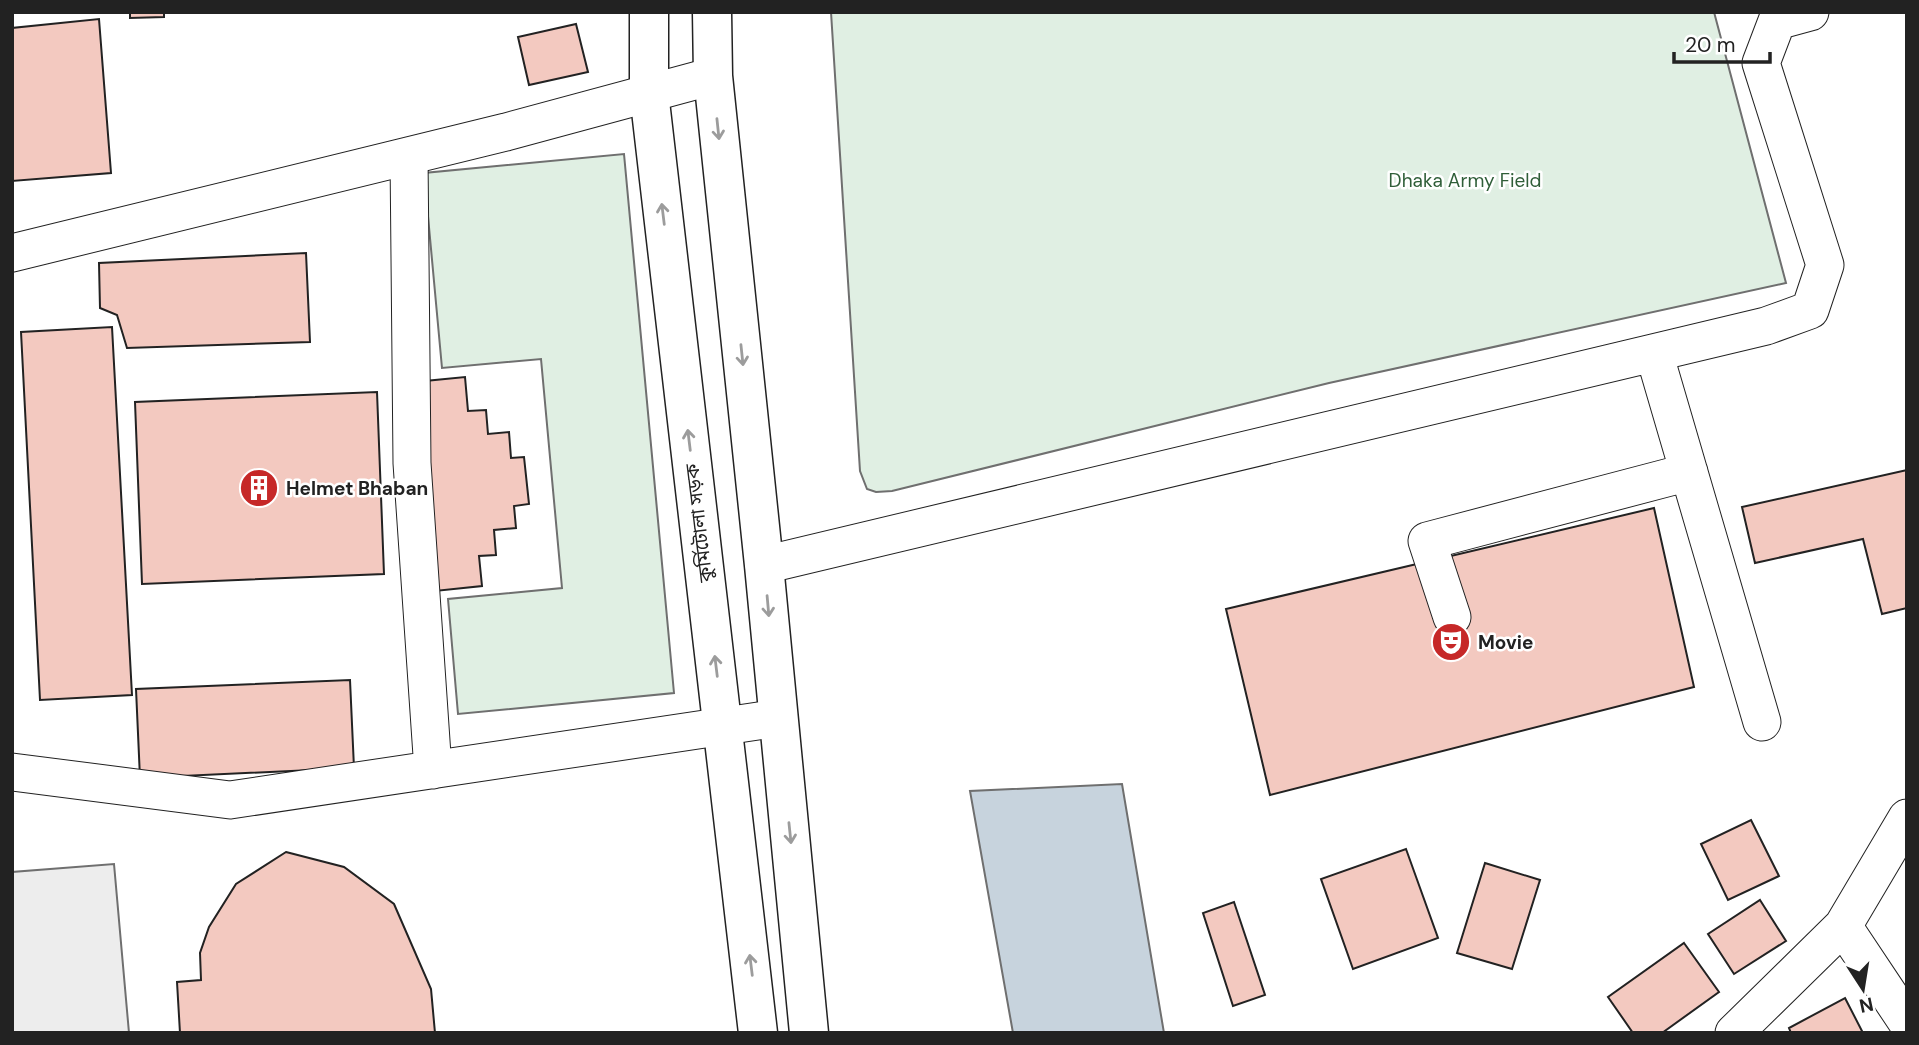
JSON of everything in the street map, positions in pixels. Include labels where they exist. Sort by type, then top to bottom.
[{"type":"main road","name":"কুর্মিটোলা সড়ক","points":[[649,12],[649,93],[758,1033]]},
{"type":"main road","points":[[712,12],[713,76],[809,1033]]},
{"type":"street","points":[[764,565],[1766,326],[1810,310],[1825,265],[1761,63],[1787,15]]},
{"type":"street","points":[[12,253],[410,156],[713,76]]},
{"type":"street","points":[[410,156],[412,463],[433,770]]},
{"type":"street","points":[[1654,353],[1762,722]]},
{"type":"street","points":[[1452,617],[1427,541],[1689,472]]},
{"type":"street","points":[[12,772],[230,800],[778,718]]},
{"type":"street","points":[[1734,1033],[1843,926],[1907,818]]},
{"type":"street","points":[[1843,926],[1907,1023]]},
{"type":"green space","name":"Dhaka Army Field","points":[[831,12],[1714,12],[1786,283],[1329,383],[892,491],[876,492],[867,489],[860,471]]},
{"type":"green space","points":[[624,154],[674,693],[458,714],[448,599],[562,588],[541,359],[442,368],[424,173]]},
{"type":"shaded area","points":[[1122,784],[1164,1033],[1013,1033],[970,791]]},
{"type":"shaded area","points":[[114,864],[129,1033],[12,1033],[12,872]]},
{"type":"building","points":[[130,12],[164,12],[164,17],[130,18]]},
{"type":"building","points":[[99,19],[111,173],[12,181],[12,28]]},
{"type":"building","points":[[576,24],[588,72],[529,85],[518,37]]},
{"type":"building","points":[[306,253],[310,342],[127,348],[117,315],[100,308],[99,263]]},
{"type":"building","points":[[112,327],[132,695],[40,700],[21,332]]},
{"type":"building","points":[[465,377],[468,411],[486,410],[488,434],[509,432],[511,458],[524,457],[529,504],[514,506],[516,528],[494,530],[496,555],[479,556],[482,586],[435,591],[415,382]]},
{"type":"building","name":"Helmet Bhaban","points":[[377,392],[384,574],[142,584],[135,402]]},
{"type":"building","points":[[1907,470],[1907,608],[1882,614],[1863,539],[1755,563],[1742,507]]},
{"type":"building","points":[[1654,508],[1694,687],[1270,795],[1226,609]]},
{"type":"building","points":[[350,680],[354,768],[140,778],[136,689]]},
{"type":"building","points":[[1751,820],[1779,876],[1728,900],[1701,844]]},
{"type":"building","points":[[1406,849],[1438,938],[1353,969],[1321,879]]},
{"type":"building","points":[[286,852],[344,867],[394,904],[431,989],[435,1033],[180,1033],[177,982],[201,980],[200,953],[209,927],[236,884]]},
{"type":"building","points":[[1485,863],[1540,880],[1512,969],[1457,953]]},
{"type":"building","points":[[1760,900],[1786,941],[1734,974],[1708,934]]},
{"type":"building","points":[[1234,902],[1265,995],[1233,1006],[1203,913]]},
{"type":"building","points":[[1684,943],[1719,992],[1662,1033],[1633,1033],[1608,997]]},
{"type":"building","points":[[1845,998],[1863,1033],[1791,1033],[1789,1028]]},
{"type":"place","name":"Helmet Bhaban","points":[[259,488]]},
{"type":"place","name":"Movie","points":[[1451,642]]}]
